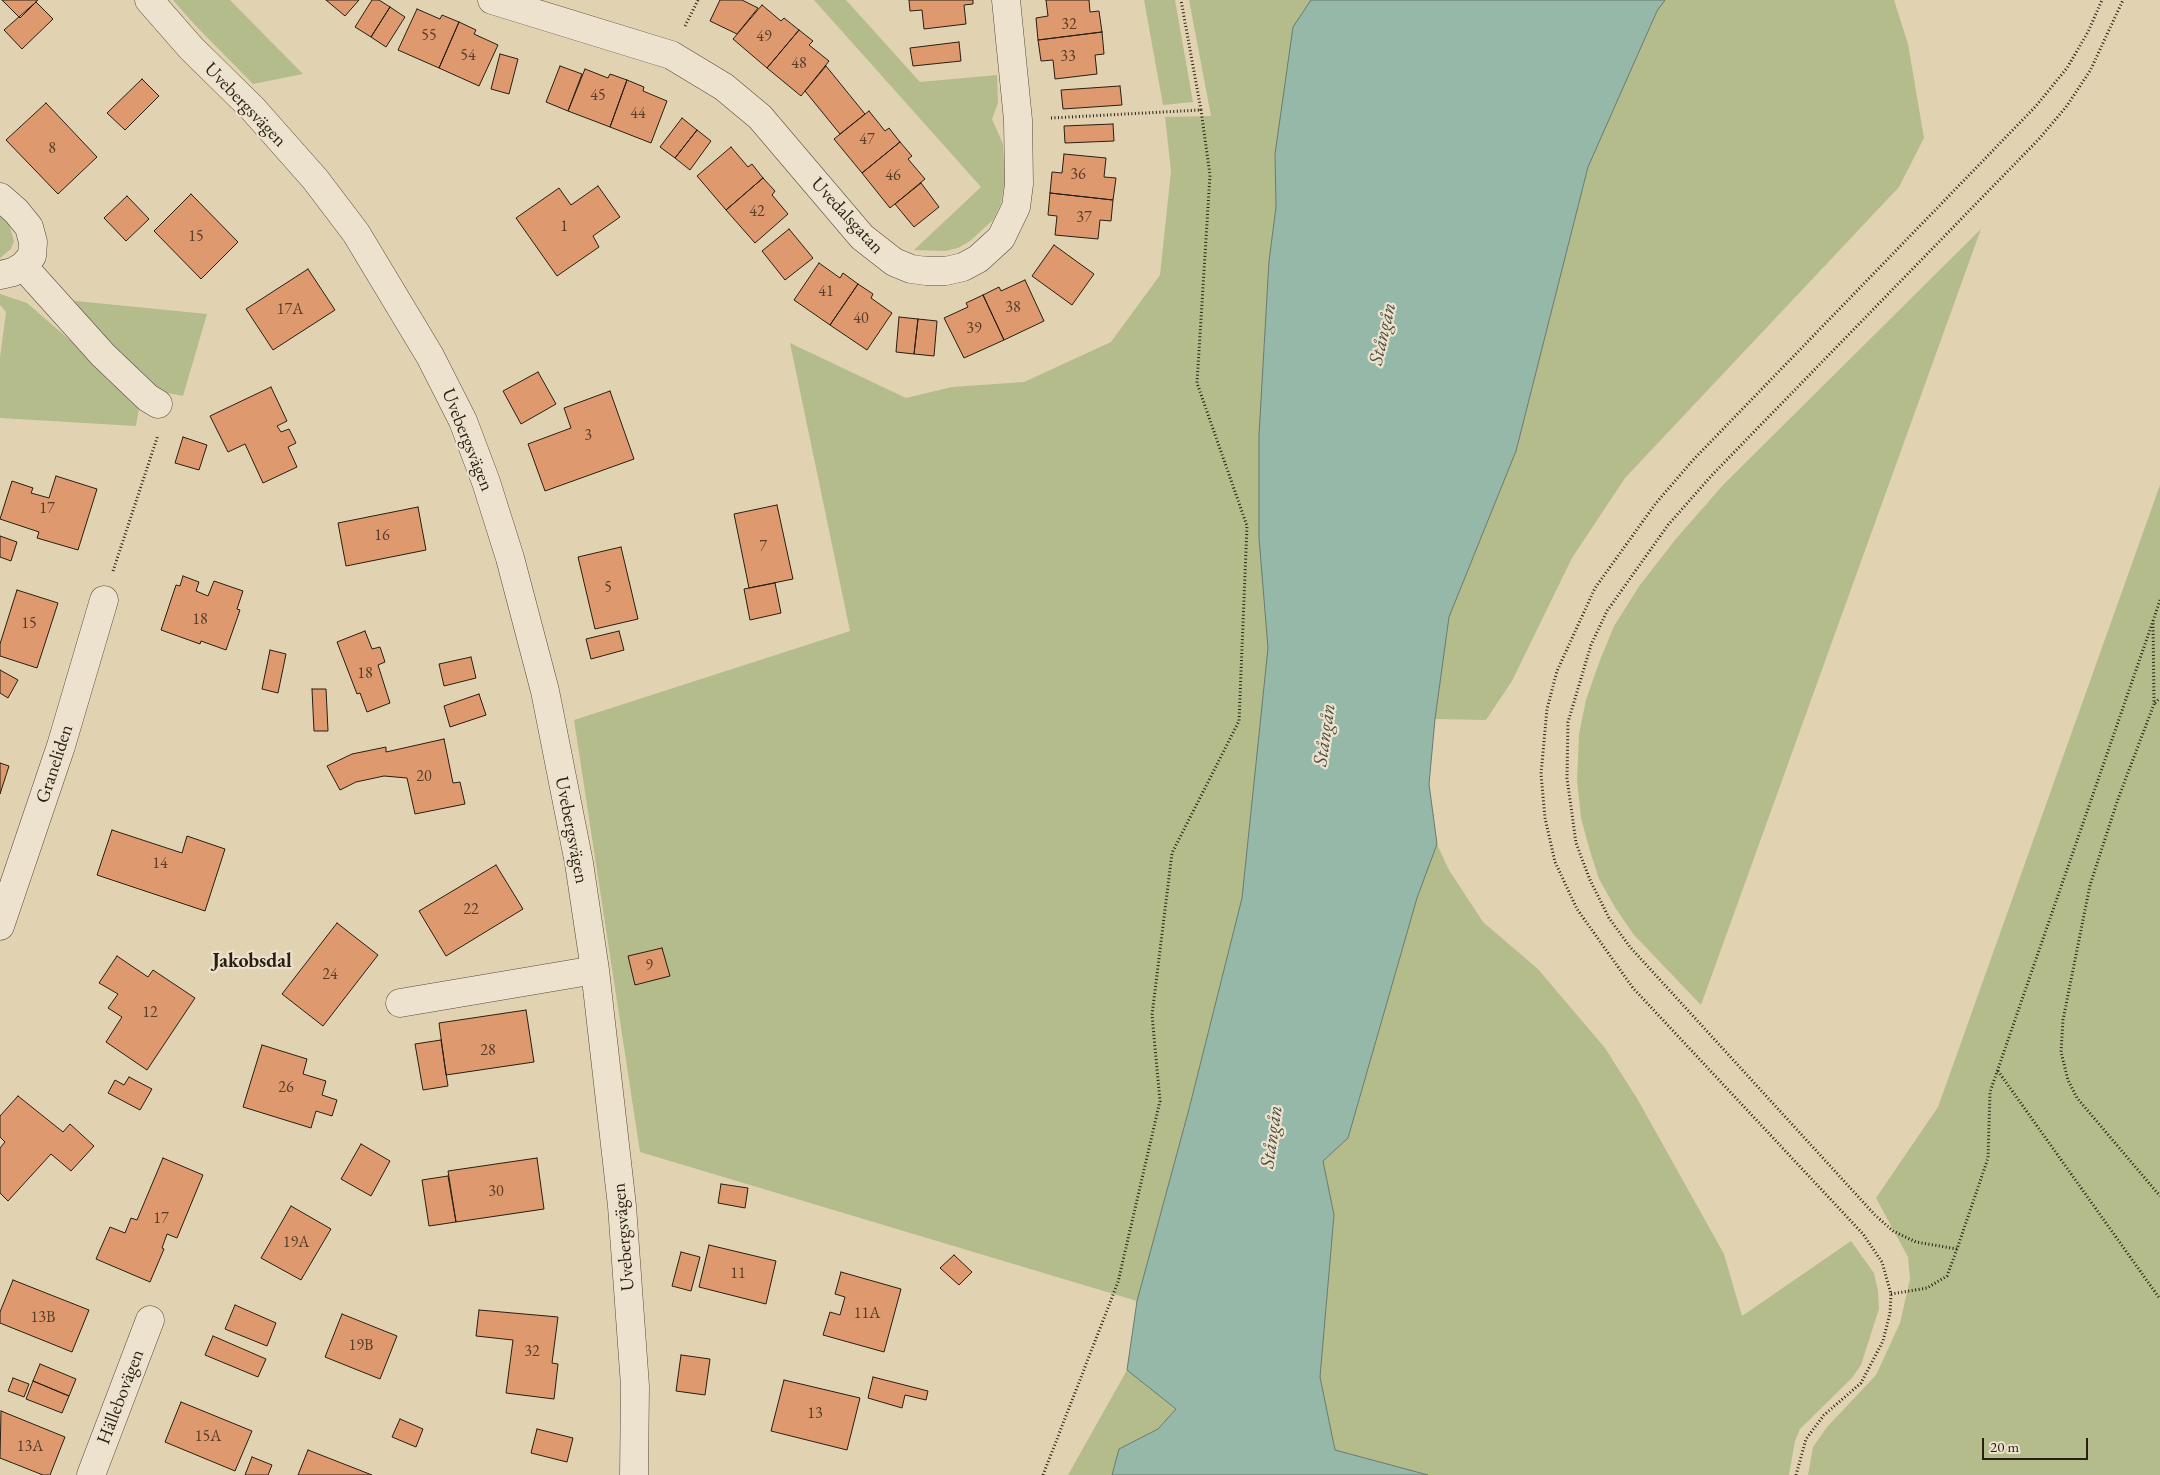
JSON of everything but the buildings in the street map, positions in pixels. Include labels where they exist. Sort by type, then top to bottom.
[{"type":"street","name":"Uvebergsvägen","points":[[149,0],[190,48],[253,109],[303,165],[356,233],[430,356],[463,421],[486,482],[510,558],[545,691],[579,863],[595,970],[622,1206],[634,1386],[634,1475]]},
{"type":"street","name":"Uvedalsgatan","points":[[492,0],[671,55],[724,87],[760,116],[862,237],[894,262],[911,269],[946,271],[962,267],[978,259],[1001,238],[1016,207],[1019,184],[1018,120],[1006,0]]},
{"type":"street","points":[[0,197],[16,211],[28,228],[33,242],[32,256],[11,270],[148,398],[158,404]]},
{"type":"street","name":"Graneliden","points":[[0,926],[61,746],[104,600]]},
{"type":"street","points":[[400,1003],[595,970]]},
{"type":"street","name":"Hällebovägen","points":[[91,1475],[150,1320]]},
{"type":"path","points":[[1043,1475],[1118,1282],[1160,1101],[1152,1015],[1172,853],[1239,721],[1247,526],[1197,383],[1210,175],[1201,110],[1181,0]]},
{"type":"path","points":[[1796,1475],[1806,1439],[1824,1415],[1861,1383],[1878,1349],[1890,1313],[1891,1294],[1882,1262],[1864,1234],[1633,988],[1576,908],[1555,862],[1545,818],[1541,774],[1547,709],[1557,671],[1575,627],[1595,588],[1656,503],[1693,460],[2036,106],[2067,68],[2088,32],[2102,0]]},
{"type":"path","points":[[1957,1249],[1916,1242],[1893,1231],[1875,1215],[1630,947],[1609,918],[1590,880],[1576,843],[1567,778],[1568,722],[1591,645],[1607,611],[1668,525],[1713,474],[2039,140],[2066,107],[2090,71],[2123,0]]},
{"type":"path","points":[[1018,120],[1201,110]]},
{"type":"path","points":[[117,560],[159,431]]},
{"type":"path","points":[[1891,1294],[1927,1288],[1947,1276],[1988,1158],[1990,1092],[2160,600]]},
{"type":"path","points":[[2153,621],[2154,704],[2118,799],[2090,885],[2063,1020],[2061,1052],[2068,1080],[2077,1098],[2160,1196]]},
{"type":"path","points":[[2154,704],[2160,698]]},
{"type":"path","points":[[1998,1070],[2160,1299]]},
{"type":"shaded area","points":[[173,0],[230,0],[303,74],[253,84]]},
{"type":"shaded area","points":[[814,0],[846,0],[920,82],[997,75],[998,103],[992,119],[1003,144],[1005,180],[1001,203],[993,220],[970,241],[958,248],[945,251],[914,250],[981,187]]},
{"type":"shaded area","points":[[1144,0],[1175,0],[1193,102],[1163,105]]},
{"type":"shaded area","points":[[1189,0],[1311,0],[1293,27],[1275,154],[1276,207],[1269,261],[1259,435],[1259,538],[1268,648],[1242,898],[1189,1109],[1137,1301],[640,1152],[574,720],[850,631],[790,343],[906,398],[952,387],[1024,382],[1111,342],[1160,275],[1171,171],[1165,117],[1211,116]]},
{"type":"shaded area","points":[[1665,0],[1894,0],[1908,44],[1924,138],[1899,187],[1625,478],[1572,558],[1512,681],[1486,720],[1435,719],[1449,617],[1516,451],[1588,167],[1657,11]]},
{"type":"shaded area","points":[[0,215],[9,224],[14,241],[11,249],[0,258]]},
{"type":"shaded area","points":[[1981,229],[1701,1005],[1634,935],[1599,879],[1590,851],[1581,818],[1577,781],[1579,734],[1586,700],[1600,660],[1614,626],[1640,585],[1675,540],[1723,485]]},
{"type":"shaded area","points":[[0,294],[27,303],[124,387],[139,408],[136,426],[0,418],[0,358],[6,312],[0,305]]},
{"type":"shaded area","points":[[66,300],[207,314],[183,396],[158,391]]},
{"type":"shaded area","points":[[2160,485],[2160,1475],[1808,1475],[1813,1447],[1827,1427],[1876,1375],[1900,1323],[1910,1279],[1908,1257],[1876,1198],[1938,1107]]},
{"type":"shaded area","points":[[1437,844],[1449,870],[1483,922],[1538,969],[1605,1048],[1638,1100],[1724,1254],[1742,1316],[1851,1241],[1874,1273],[1879,1309],[1861,1365],[1852,1378],[1800,1429],[1795,1441],[1789,1475],[1428,1475],[1335,1450],[1320,1377],[1334,1215],[1323,1161],[1348,1138],[1417,898]]},
{"type":"shaded area","points":[[1127,1370],[1176,1409],[1158,1429],[1119,1449],[1112,1475],[1068,1475]]},
{"type":"water","name":"Stångån","points":[[1311,0],[1665,0],[1657,11],[1588,167],[1516,451],[1449,617],[1435,719],[1429,784],[1437,844],[1417,898],[1348,1138],[1323,1161],[1334,1215],[1320,1377],[1335,1450],[1428,1475],[1112,1475],[1119,1449],[1158,1429],[1176,1409],[1127,1370],[1137,1301],[1189,1109],[1242,898],[1268,648],[1259,538],[1259,435],[1269,261],[1276,207],[1275,154],[1293,27]]},
{"type":"district","name":"Jakobsdal","points":[[252,962]]}]
